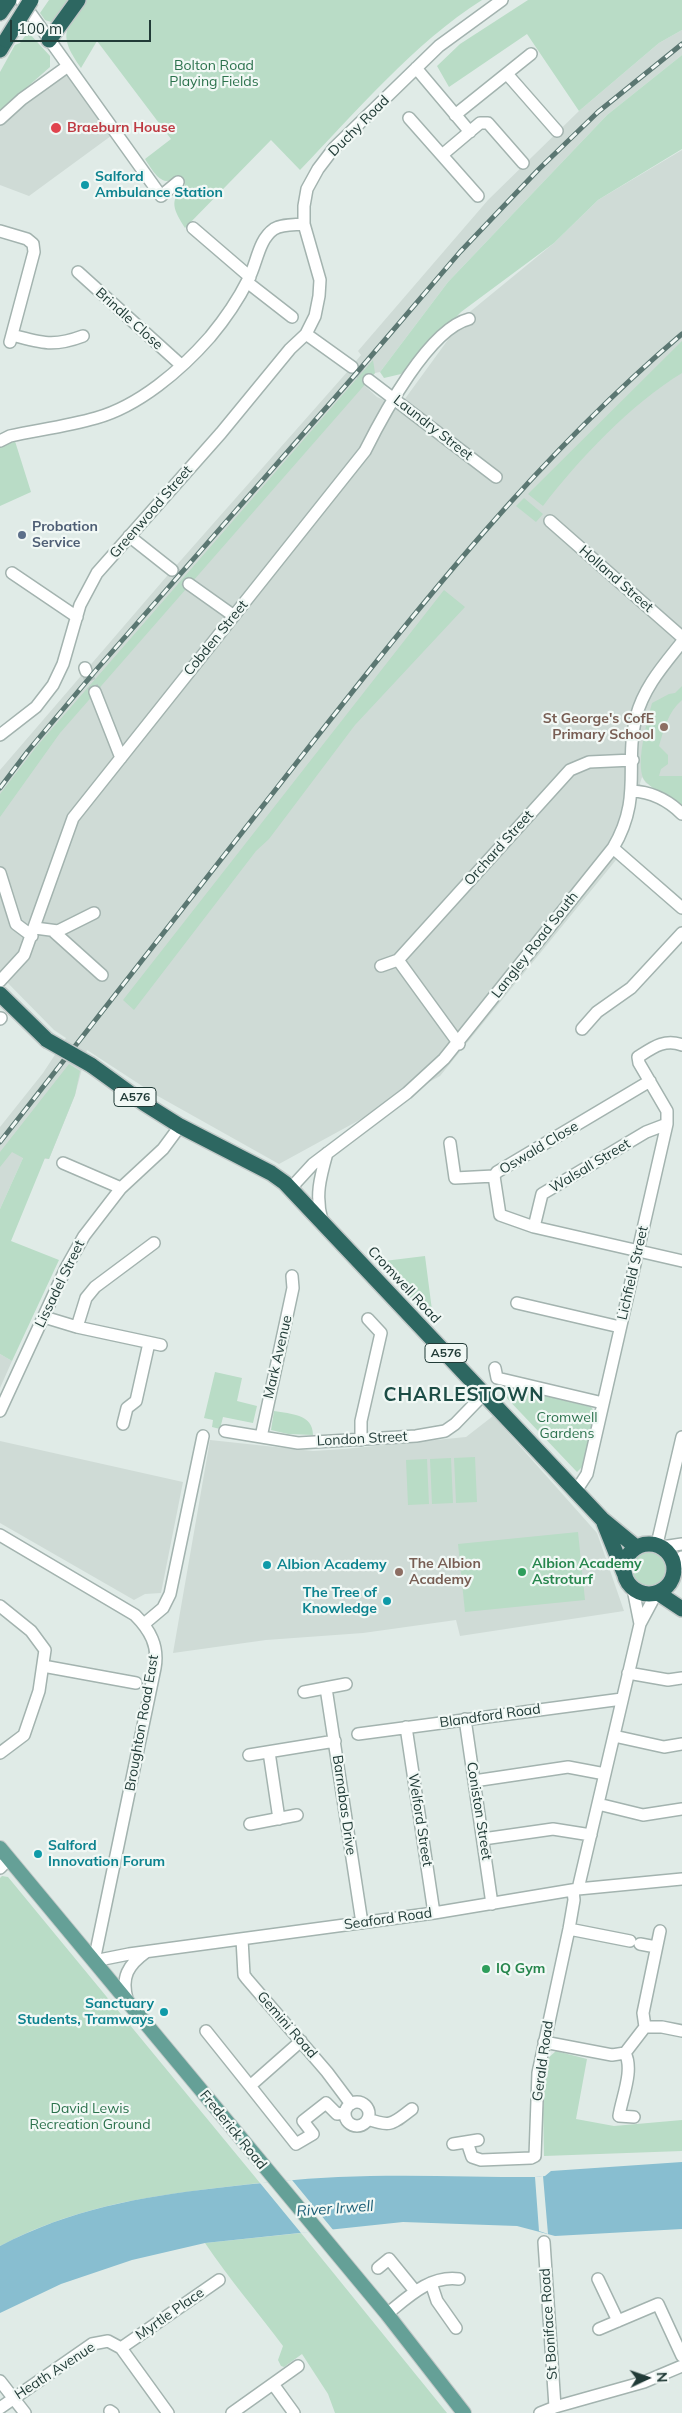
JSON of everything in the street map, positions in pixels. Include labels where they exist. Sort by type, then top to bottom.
[{"type":"highway","points":[[0,13],[9,0]]},
{"type":"highway","points":[[3,45],[31,0]]},
{"type":"highway","points":[[50,40],[78,0]]},
{"type":"highway","name":"A576","points":[[0,994],[47,1040],[91,1065],[145,1104],[180,1126]]},
{"type":"highway","name":"Cromwell Road","points":[[180,1126],[271,1173],[290,1189],[602,1519],[636,1547]]},
{"type":"highway","name":"Cromwell Road","points":[[602,1519],[624,1573]]},
{"type":"highway","points":[[624,1573],[624,1564],[629,1552],[636,1547],[648,1543],[659,1546],[671,1555],[674,1575],[682,1600]]},
{"type":"highway","name":"A576","points":[[624,1573],[633,1589]]},
{"type":"highway","points":[[633,1589],[647,1594],[657,1593],[664,1590],[674,1575]]},
{"type":"highway","points":[[657,1593],[682,1609]]},
{"type":"main road","name":"Frederick Road","points":[[0,1848],[5,1864],[94,1961],[262,2166],[387,2314],[464,2413]]},
{"type":"street","points":[[21,0],[161,196],[178,182]]},
{"type":"street","name":"Duchy Road","points":[[319,296],[320,280],[317,265],[304,224],[307,189],[318,169],[334,148],[439,46],[502,0]]},
{"type":"street","points":[[455,115],[532,54]]},
{"type":"street","points":[[0,119],[22,99],[68,66]]},
{"type":"street","points":[[416,68],[470,132]]},
{"type":"street","points":[[507,74],[557,131]]},
{"type":"street","points":[[409,118],[478,196]]},
{"type":"street","points":[[442,155],[480,123],[488,123],[524,163]]},
{"type":"street","points":[[0,440],[10,436],[97,418],[115,410],[161,382],[210,337],[231,310],[249,280],[256,257],[270,233],[280,226],[304,224]]},
{"type":"street","points":[[193,228],[249,280],[290,314]]},
{"type":"street","points":[[0,231],[27,239],[33,244],[34,252],[11,339],[47,344],[66,336],[83,336]]},
{"type":"street","name":"Brindle Close","points":[[78,272],[181,365]]},
{"type":"street","name":"Greenwood Street","points":[[0,735],[27,716],[45,697],[63,664],[80,605],[97,572],[306,334],[315,316],[319,296]]},
{"type":"street","name":"Cobden Street","points":[[0,981],[24,955],[34,932],[72,818],[365,451],[394,397],[447,330],[457,322],[469,319]]},
{"type":"street","points":[[306,334],[352,366]]},
{"type":"street","name":"Laundry Street","points":[[369,380],[394,397],[496,477]]},
{"type":"street","name":"Holland Street","points":[[550,521],[682,637]]},
{"type":"street","points":[[129,536],[172,570]]},
{"type":"street","points":[[12,573],[76,617]]},
{"type":"street","points":[[189,584],[234,616]]},
{"type":"street","name":"Langley Road South","points":[[290,1189],[327,1153],[407,1094],[458,1044],[613,848],[628,817],[632,791],[634,728],[640,706],[650,684],[682,642]]},
{"type":"street","points":[[94,692],[121,758]]},
{"type":"street","name":"Orchard Street","points":[[381,966],[398,960],[570,770],[589,762],[633,760]]},
{"type":"street","points":[[632,791],[660,798],[682,814]]},
{"type":"street","points":[[613,848],[682,908]]},
{"type":"street","points":[[0,873],[16,924],[34,932],[64,929],[94,913]]},
{"type":"street","points":[[53,931],[102,975]]},
{"type":"street","points":[[582,1030],[597,1012],[631,988],[682,933]]},
{"type":"street","points":[[398,960],[458,1044]]},
{"type":"street","name":"Lichfield Street","points":[[576,1492],[587,1474],[667,1124],[667,1111],[638,1057],[662,1044],[674,1042],[682,1045]]},
{"type":"street","name":"Oswald Close","points":[[534,1227],[500,1215],[494,1176],[650,1081]]},
{"type":"street","name":"Walsall Street","points":[[534,1227],[542,1194],[646,1132],[667,1124]]},
{"type":"street","name":"Lissadel Street","points":[[0,1411],[66,1268],[84,1236],[121,1188],[164,1149],[180,1126]]},
{"type":"street","points":[[450,1143],[455,1178],[494,1176]]},
{"type":"street","points":[[323,1222],[318,1205],[317,1188],[327,1153]]},
{"type":"street","points":[[64,1163],[121,1188]]},
{"type":"street","points":[[534,1227],[638,1250],[682,1262]]},
{"type":"street","points":[[77,1327],[86,1298],[95,1287],[154,1243]]},
{"type":"street","name":"Mark Avenue","points":[[261,1437],[293,1288],[292,1276]]},
{"type":"street","points":[[518,1303],[620,1327]]},
{"type":"street","points":[[44,1318],[155,1344],[136,1401],[127,1408],[123,1424]]},
{"type":"street","points":[[361,1440],[362,1422],[381,1333],[368,1319]]},
{"type":"street","points":[[495,1368],[497,1378],[603,1403]]},
{"type":"street","name":"London Street","points":[[224,1431],[298,1443],[416,1436],[445,1430],[455,1424],[484,1394]]},
{"type":"street","points":[[144,1624],[163,1608],[170,1594],[203,1436]]},
{"type":"street","points":[[682,1437],[659,1546],[682,1544]]},
{"type":"street","name":"Broughton Road East","points":[[0,1535],[136,1615],[154,1641],[156,1662],[94,1961]]},
{"type":"street","points":[[674,1575],[682,1557]]},
{"type":"street","name":"Gerald Road","points":[[633,1589],[640,1624]]},
{"type":"street","name":"Gerald Road","points":[[453,2144],[473,2141],[472,2157],[481,2160],[531,2158],[535,2156],[536,2097],[544,2042],[569,1929],[575,1889],[591,1835],[640,1624],[657,1593]]},
{"type":"street","points":[[0,1606],[32,1631],[45,1650],[39,1691],[24,1735],[0,1753]]},
{"type":"street","points":[[43,1666],[136,1683]]},
{"type":"street","points":[[628,1673],[668,1680],[682,1678]]},
{"type":"street","points":[[304,1692],[346,1684]]},
{"type":"street","name":"Barnabas Drive","points":[[326,1688],[362,1923]]},
{"type":"street","name":"Blandford Road","points":[[358,1734],[622,1699]]},
{"type":"street","name":"Coniston Street","points":[[465,1719],[492,1904]]},
{"type":"street","name":"Welford Street","points":[[406,1728],[434,1913]]},
{"type":"street","points":[[614,1736],[664,1747],[682,1744]]},
{"type":"street","points":[[249,1755],[335,1741]]},
{"type":"street","points":[[268,1752],[279,1818]]},
{"type":"street","points":[[474,1780],[568,1768],[605,1774]]},
{"type":"street","points":[[598,1804],[643,1814],[682,1809]]},
{"type":"street","points":[[250,1824],[297,1815]]},
{"type":"street","points":[[483,1839],[553,1829],[591,1835]]},
{"type":"street","name":"Seaford Road","points":[[94,1961],[146,1952],[434,1913],[575,1889],[682,1879]]},
{"type":"street","points":[[569,1929],[656,1947]]},
{"type":"street","points":[[646,2027],[643,2013],[660,1931]]},
{"type":"street","name":"Gemini Road","points":[[242,1939],[244,1975],[301,2041],[348,2109]]},
{"type":"street","points":[[127,2001],[123,1985],[125,1975],[132,1963],[146,1952]]},
{"type":"street","points":[[544,2042],[603,2055],[625,2052],[646,2027],[662,2027],[682,2031]]},
{"type":"street","points":[[206,2031],[296,2144],[313,2134],[303,2121],[326,2103],[338,2114],[358,2102],[365,2105],[369,2112],[368,2119],[363,2125],[355,2126],[348,2122],[348,2109]]},
{"type":"street","points":[[250,2086],[301,2041]]},
{"type":"street","points":[[625,2052],[628,2072],[619,2116],[634,2117]]},
{"type":"street","points":[[368,2119],[383,2125],[391,2124],[412,2110]]},
{"type":"street","name":"St Boniface Road","points":[[544,2242],[555,2407]]},
{"type":"street","points":[[378,2268],[389,2260],[415,2291]]},
{"type":"street","points":[[387,2314],[415,2291],[431,2283],[446,2277],[459,2279]]},
{"type":"street","points":[[598,2279],[618,2321]]},
{"type":"street","name":"Myrtle Place","points":[[121,2348],[219,2280]]},
{"type":"street","points":[[431,2283],[437,2301],[456,2328]]},
{"type":"street","points":[[599,2328],[658,2304],[682,2356]]},
{"type":"street","name":"Heath Avenue","points":[[0,2408],[92,2344],[108,2341],[121,2348]]},
{"type":"street","points":[[121,2348],[166,2412]]},
{"type":"street","points":[[232,2413],[298,2366]]},
{"type":"street","points":[[540,2413],[644,2382],[682,2366]]},
{"type":"street","points":[[0,2380],[25,2413]]},
{"type":"street","points":[[273,2384],[294,2413]]},
{"type":"shaded area","points":[[682,30],[682,55],[607,115],[448,282],[380,372],[375,373],[364,385],[377,397],[399,407],[466,315],[554,243],[598,200],[682,150],[682,805],[673,797],[646,783],[642,777],[616,860],[440,1076],[279,1164],[156,1095],[87,1050],[75,1095],[49,1159],[23,1158],[0,1209],[0,1127],[43,1073],[66,1038],[54,1030],[0,975],[0,770],[167,576],[348,371],[361,355],[358,351],[488,200],[579,111],[659,43]]},
{"type":"shaded area","name":"Braeburn House","points":[[68,67],[115,133],[29,196],[0,185],[0,122]]},
{"type":"shaded area","points":[[0,1354],[12,1361],[0,1388]]},
{"type":"shaded area","name":"The Albion Academy","points":[[493,1416],[597,1533],[624,1611],[460,1636],[456,1620],[363,1633],[266,1640],[173,1653],[210,1440],[313,1451],[344,1449],[466,1437]]},
{"type":"shaded area","points":[[0,1441],[183,1482],[161,1593],[145,1594],[134,1600],[0,1523]]},
{"type":"green space","points":[[49,0],[73,0],[54,23],[45,20],[40,13]]},
{"type":"green space","name":"Bolton Road Playing Fields","points":[[85,0],[482,0],[457,17],[409,57],[300,170],[271,140],[185,228],[174,206],[176,196],[185,185],[182,179],[177,178],[166,181],[159,178],[145,159],[171,139],[97,41],[81,68],[69,48],[66,33],[68,26]]},
{"type":"green space","points":[[528,0],[682,0],[682,30],[659,43],[579,111],[527,34],[449,87],[437,66],[460,44]]},
{"type":"green space","points":[[28,32],[50,56],[50,67],[0,111],[0,72],[15,45],[20,43]]},
{"type":"green space","points":[[682,55],[682,149],[598,200],[554,243],[461,312],[401,374],[384,378],[380,372],[448,282],[607,115]]},
{"type":"green space","points":[[682,341],[682,373],[625,416],[589,451],[543,506],[528,494]]},
{"type":"green space","points":[[373,360],[375,373],[60,733],[0,817],[0,794],[37,746]]},
{"type":"green space","points":[[14,438],[31,492],[0,506],[0,446]]},
{"type":"green space","points":[[524,498],[543,514],[536,522],[516,506]]},
{"type":"green space","points":[[444,590],[465,607],[355,725],[269,839],[256,851],[134,1010],[123,1000]]},
{"type":"green space","points":[[682,686],[682,700],[670,715],[659,746],[668,755],[668,764],[661,769],[659,776],[682,776],[682,805],[646,782],[642,776],[641,756],[652,703],[675,693]]},
{"type":"green space","points":[[69,1064],[80,1071],[75,1095],[49,1159],[45,1158],[11,1241],[59,1260],[12,1361],[0,1354],[0,1209],[23,1158],[12,1152],[0,1167],[0,1152]]},
{"type":"green space","points":[[425,1256],[433,1318],[431,1319],[376,1262]]},
{"type":"green space","points":[[215,1372],[242,1378],[237,1401],[257,1406],[253,1423],[223,1417],[220,1429],[212,1427],[213,1420],[204,1418]]},
{"type":"green space","name":"Cromwell Gardens","points":[[508,1387],[591,1407],[596,1413],[584,1465],[577,1472],[502,1393]]},
{"type":"green space","points":[[274,1411],[294,1414],[305,1419],[312,1428],[313,1435],[288,1434],[271,1430]]},
{"type":"green space","points":[[475,1457],[477,1502],[456,1503],[454,1458]]},
{"type":"green space","points":[[451,1458],[453,1503],[432,1504],[430,1459]]},
{"type":"green space","points":[[427,1459],[429,1504],[408,1505],[406,1460]]},
{"type":"green space","name":"Albion Academy Astroturf","points":[[578,1532],[585,1600],[465,1612],[458,1544]]},
{"type":"green space","points":[[648,1549],[655,1550],[661,1555],[666,1561],[666,1575],[661,1581],[655,1586],[648,1587],[641,1586],[635,1581],[630,1575],[629,1568],[630,1561],[635,1555],[641,1550]]},
{"type":"green space","name":"David Lewis Recreation Ground","points":[[2,1876],[8,1877],[260,2183],[159,2196],[95,2209],[32,2231],[0,2246],[0,1878]]},
{"type":"green space","points":[[556,2051],[587,2059],[576,2119],[614,2126],[682,2120],[682,2151],[544,2156],[543,2108],[547,2059]]},
{"type":"green space","points":[[301,2233],[447,2413],[335,2413],[328,2394],[302,2354],[284,2367],[281,2366],[278,2360],[283,2346],[205,2243]]},
{"type":"water","name":"River Irwell","points":[[682,2162],[682,2229],[555,2236],[517,2226],[403,2222],[205,2243],[132,2260],[61,2284],[0,2313],[0,2246],[53,2223],[106,2206],[188,2192],[308,2179],[387,2176],[535,2177],[545,2176],[551,2171]]},
{"type":"pier","points":[[543,2176],[548,2234],[539,2231],[535,2177]]},
{"type":"pier","points":[[292,2180],[334,2231],[301,2233],[260,2183]]},
{"type":"tunnel","points":[[352,367],[369,380]]},
{"type":"tunnel","points":[[172,570],[189,584]]},
{"type":"tunnel","points":[[86,671],[95,692]]},
{"type":"railway","points":[[0,788],[28,751],[97,669],[460,252],[539,169],[598,112],[682,44]]},
{"type":"railway","points":[[0,1142],[437,587],[530,481],[579,430],[629,381],[682,334]]},
{"type":"place","name":"Braeburn House","points":[[56,128]]},
{"type":"place","name":"Salford Ambulance Station","points":[[85,185]]},
{"type":"place","name":"Probation Service","points":[[22,535]]},
{"type":"place","name":"St George's CofE Primary School","points":[[664,727]]},
{"type":"place","name":"Albion Academy","points":[[267,1565]]},
{"type":"place","name":"The Albion Academy","points":[[399,1572]]},
{"type":"place","name":"Albion Academy Astroturf","points":[[522,1572]]},
{"type":"place","name":"The Tree of Knowledge","points":[[387,1601]]},
{"type":"place","name":"Salford Innovation Forum","points":[[38,1854]]},
{"type":"place","name":"IQ Gym","points":[[486,1969]]},
{"type":"place","name":"Sanctuary Students, Tramways","points":[[164,2012]]},
{"type":"district","name":"CHARLESTOWN","points":[[464,1395]]}]
